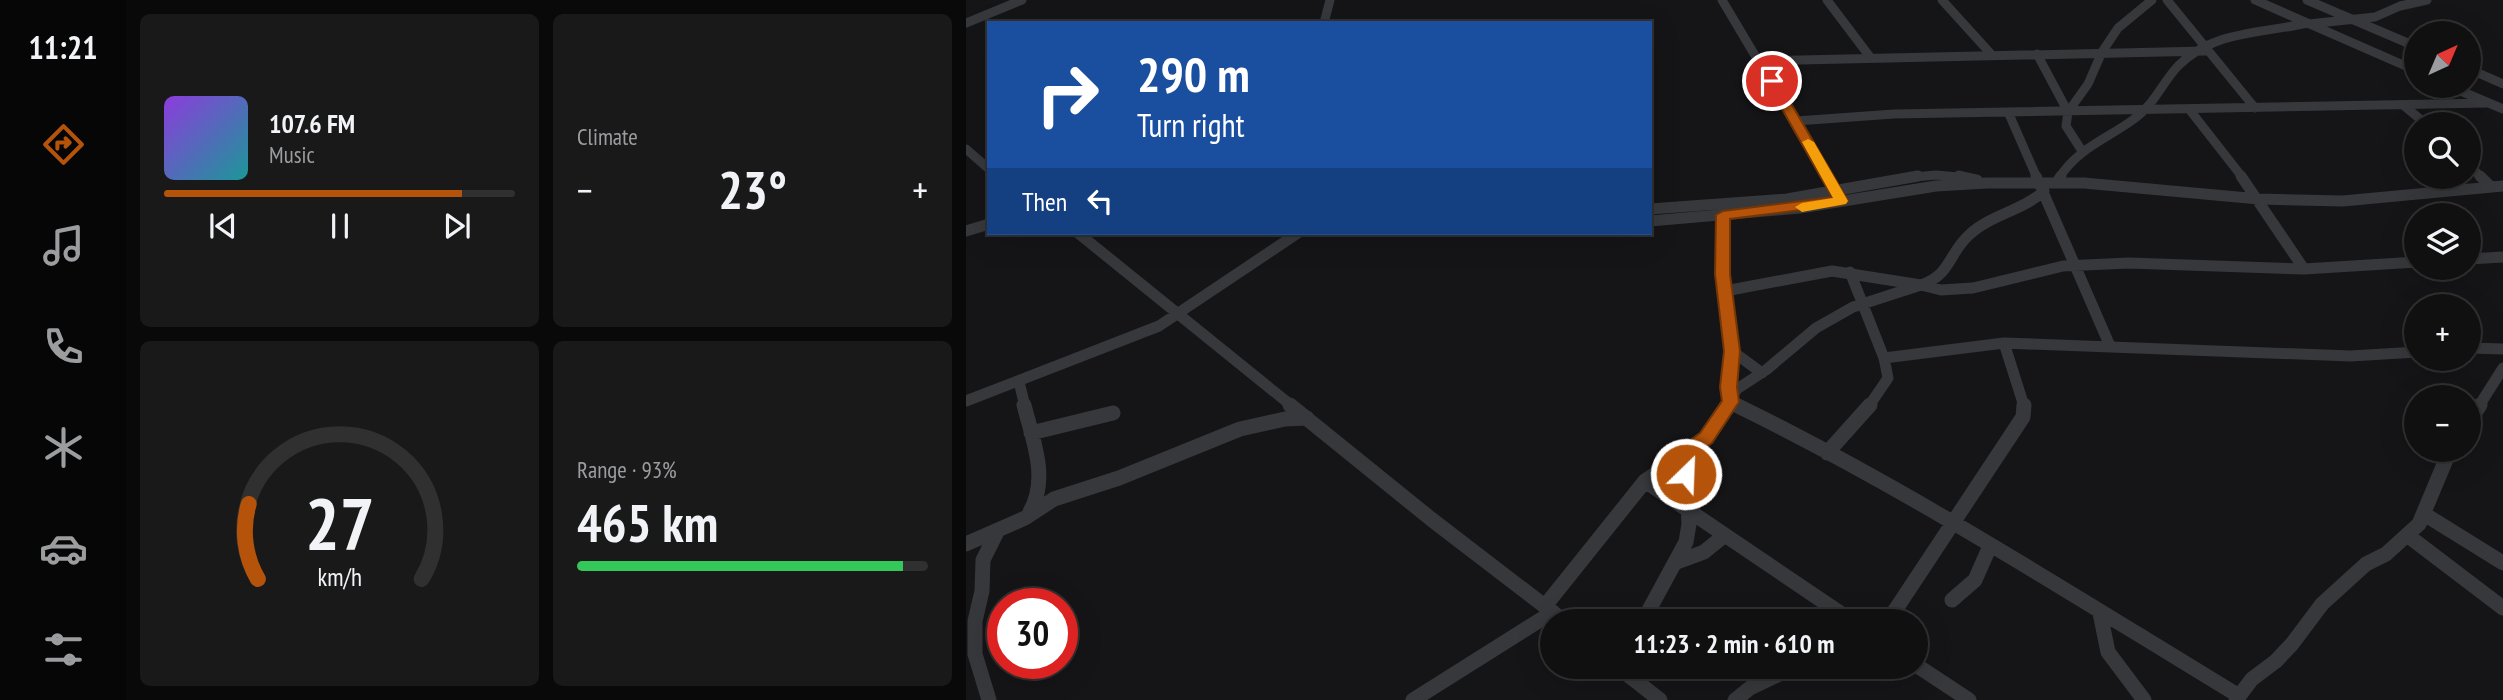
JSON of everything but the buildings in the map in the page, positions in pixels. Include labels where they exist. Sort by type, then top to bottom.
[{"type":"street","points":[[966,23],[1022,0]]},
{"type":"street","points":[[1325,21],[1330,0]]},
{"type":"street","points":[[1722,0],[1839,196]]},
{"type":"street","points":[[1826,0],[1870,57]]},
{"type":"street","points":[[1942,0],[1991,54]]},
{"type":"street","points":[[2082,151],[2066,126],[2068,112],[2088,84],[2102,52],[2118,28],[2152,0]]},
{"type":"street","points":[[2167,0],[2203,50],[2255,108]]},
{"type":"street","points":[[2255,0],[2404,65]]},
{"type":"street","points":[[2307,0],[2404,41]]},
{"type":"street","points":[[2057,182],[2065,166],[2082,151],[2144,111],[2160,93],[2173,71],[2221,39],[2308,23],[2375,17],[2400,6],[2427,0]]},
{"type":"street","points":[[1760,61],[2203,50]]},
{"type":"street","points":[[2037,54],[2068,112]]},
{"type":"street","points":[[2482,75],[2503,84]]},
{"type":"street","points":[[2476,98],[2503,109]]},
{"type":"street","points":[[1796,121],[1894,114],[2009,114],[2487,103]]},
{"type":"street","points":[[2403,105],[2411,112]]},
{"type":"street","points":[[2189,109],[2259,199],[2304,269]]},
{"type":"street","points":[[2009,114],[2110,346]]},
{"type":"street","points":[[966,149],[987,167]]},
{"type":"street","points":[[2481,177],[2491,187]]},
{"type":"street","points":[[1652,209],[1987,183],[2041,186],[2057,182],[2259,199],[2343,201],[2503,186]]},
{"type":"street","points":[[1557,609],[1645,481],[1706,438],[1737,389],[1762,373],[1816,328],[1853,307],[1941,278],[1958,248],[1975,230],[2017,212],[2041,186]]},
{"type":"street","points":[[1652,221],[1723,215],[1839,196]]},
{"type":"street","points":[[1723,215],[1725,291],[1732,351],[1728,387],[1731,402]]},
{"type":"street","points":[[966,231],[987,224]]},
{"type":"street","points":[[1080,235],[1549,609]]},
{"type":"street","points":[[966,401],[1143,334],[1180,314],[1295,235]]},
{"type":"street","points":[[2481,258],[2503,257]]},
{"type":"street","points":[[1725,291],[1807,274],[1850,272],[1941,290],[1973,288],[2051,268],[2076,265],[2140,263],[2304,269],[2404,263]]},
{"type":"street","points":[[1827,453],[1884,387],[1888,373],[1850,272]]},
{"type":"street","points":[[1896,609],[2023,416],[2024,404],[2004,344]]},
{"type":"street","points":[[1884,358],[2004,344],[2351,356],[2404,353]]},
{"type":"street","points":[[2481,348],[2503,349]]},
{"type":"street","points":[[1732,351],[1762,373]]},
{"type":"street","points":[[2481,403],[2503,368]]},
{"type":"street","points":[[1019,382],[1041,476],[1038,498],[1025,518]]},
{"type":"street","points":[[1731,402],[1990,546],[2238,698],[2252,679],[2276,661],[2322,604],[2366,564],[2385,554],[2407,535],[2424,514],[2445,462]]},
{"type":"street","points":[[1031,433],[1113,413]]},
{"type":"street","points":[[966,544],[1025,518],[1054,499],[1119,478],[1240,429],[1285,419],[1307,418]]},
{"type":"street","points":[[1649,609],[1677,562],[1688,533],[1686,474],[1690,451]]},
{"type":"street","points":[[1645,481],[1834,609]]},
{"type":"street","points":[[2424,514],[2503,563]]},
{"type":"street","points":[[989,700],[975,654],[975,621],[982,591],[983,561],[998,530]]},
{"type":"street","points":[[1677,562],[1704,552],[1725,535]]},
{"type":"street","points":[[2407,535],[2503,608]]},
{"type":"street","points":[[1952,600],[1975,580],[1990,546]]},
{"type":"street","points":[[2100,613],[2108,652],[2144,700]]},
{"type":"street","points":[[1413,700],[1540,622]]},
{"type":"street","points":[[1928,673],[1969,700]]},
{"type":"street","points":[[1635,679],[1660,700]]},
{"type":"street","points":[[1735,700],[1768,679]]},
{"type":"slow traffic","points":[[1802,207],[1841,201],[1808,142]]},
{"type":"route","points":[[1686,474],[1690,451],[1706,438],[1731,402],[1728,387],[1732,351],[1722,274],[1723,215],[1800,208],[1841,201],[1772,81]]}]
